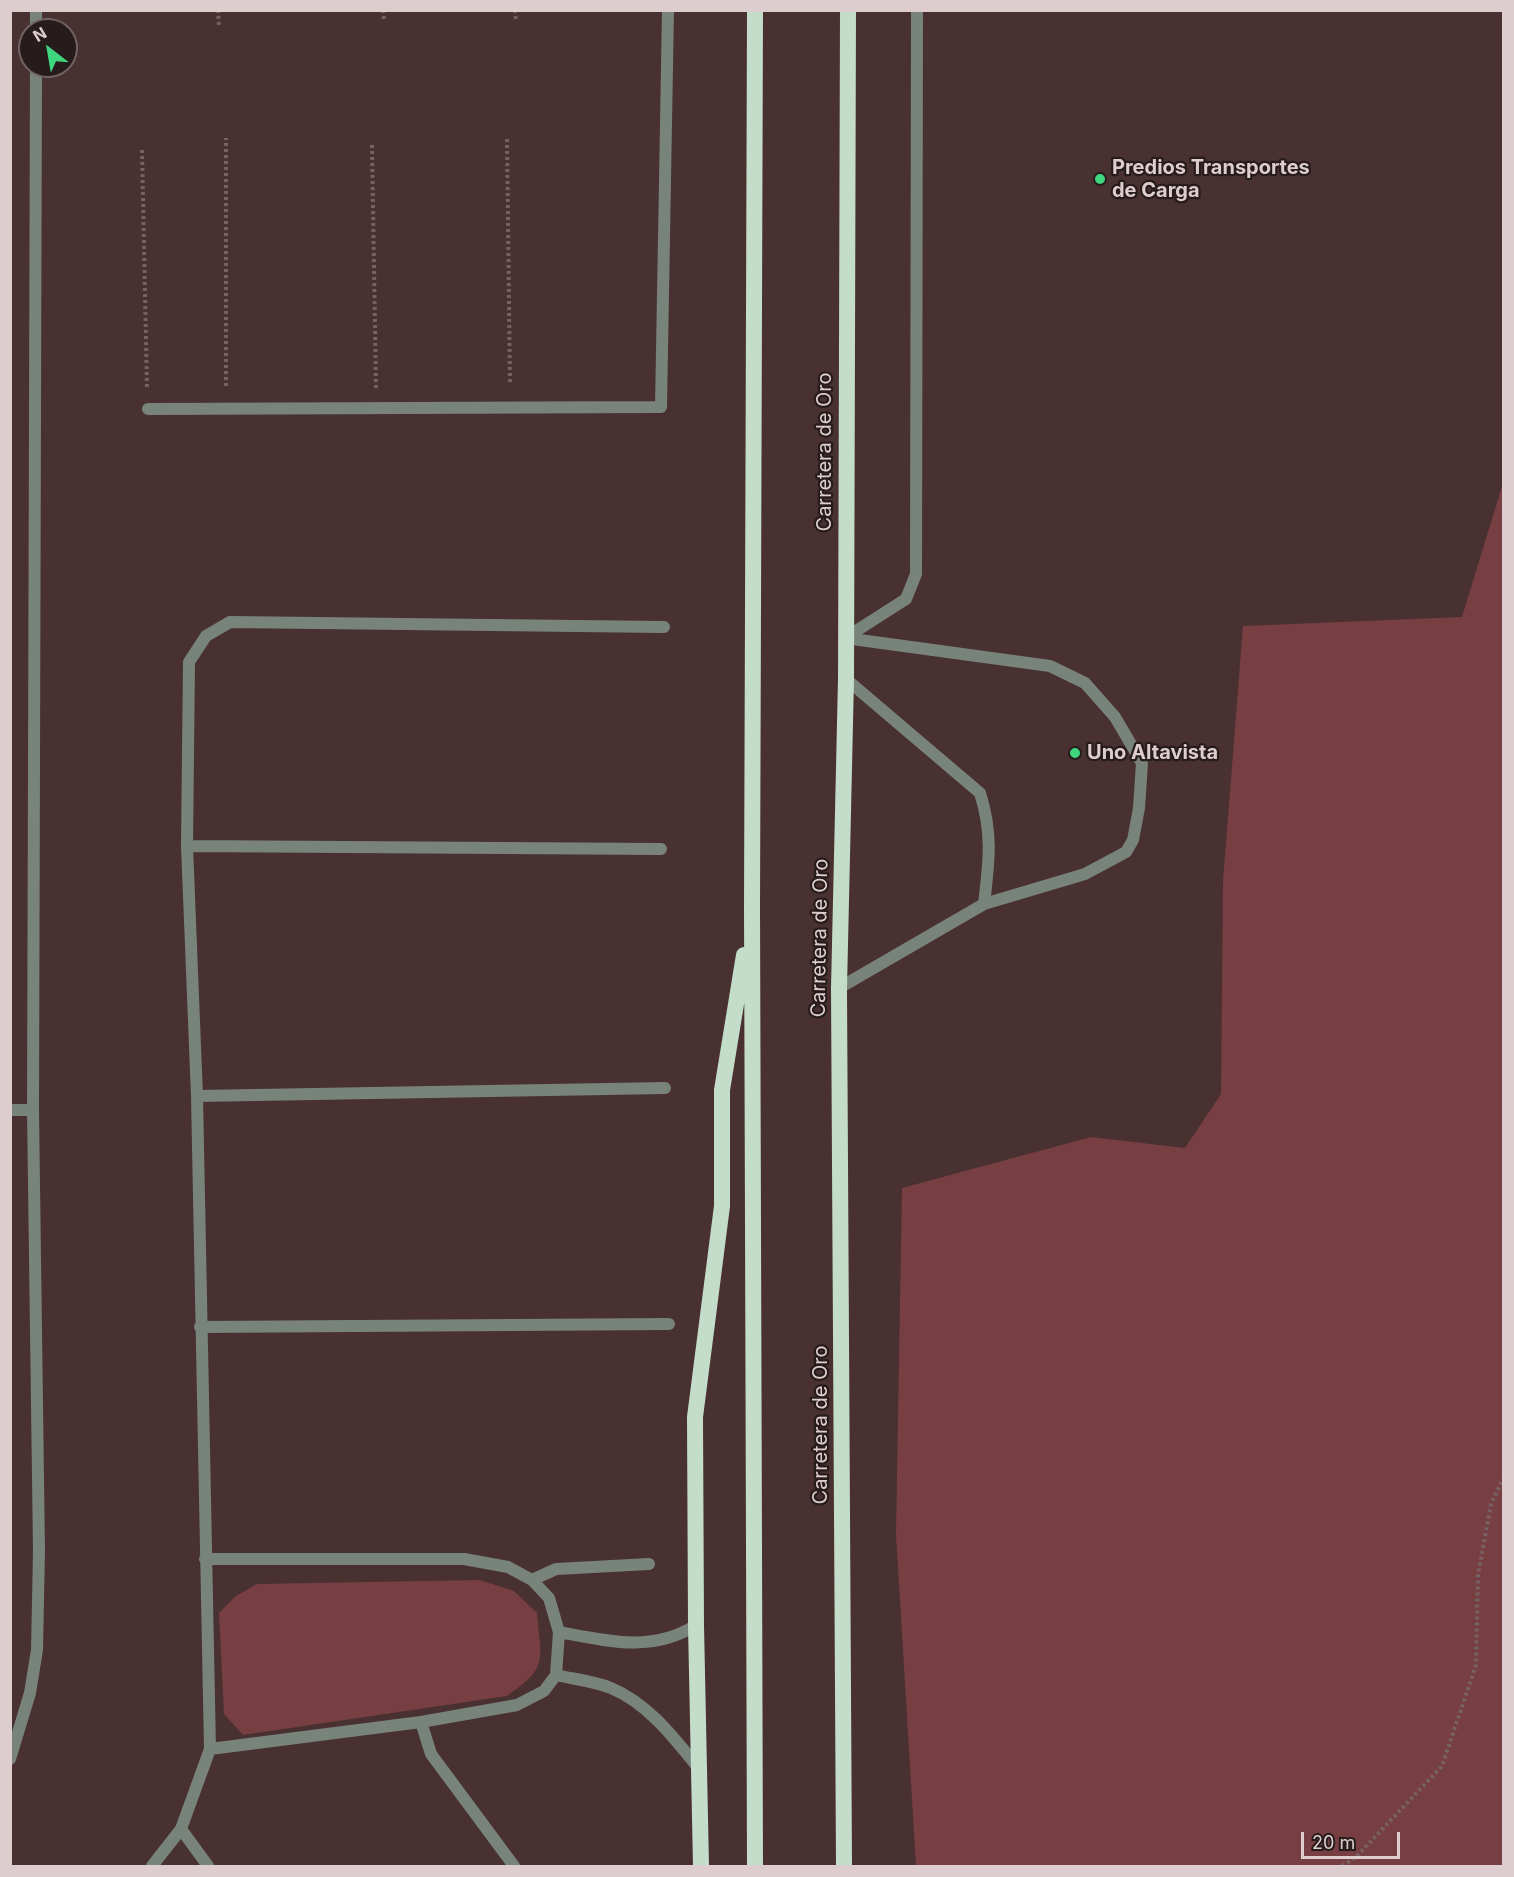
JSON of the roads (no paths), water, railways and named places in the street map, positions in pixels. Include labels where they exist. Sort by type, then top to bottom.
[{"type":"highway","points":[[755,10],[752,906],[755,1866]]},
{"type":"highway","name":"Carretera de Oro","points":[[844,1866],[839,988],[846,679],[848,10]]},
{"type":"highway","points":[[701,1866],[695,1417],[722,1206],[722,1090],[752,906]]},
{"type":"street","points":[[148,409],[661,406],[668,10]]},
{"type":"street","points":[[845,638],[906,599],[916,574],[917,10]]},
{"type":"street","points":[[10,1759],[30,1693],[37,1650],[39,1551],[33,1110],[36,78]]},
{"type":"street","points":[[152,1866],[181,1829],[210,1749],[197,1096],[187,846],[189,662],[206,636],[230,622],[664,627]]},
{"type":"street","points":[[839,988],[984,904],[1085,874],[1126,852],[1133,840],[1139,808],[1142,763],[1115,717],[1084,683],[1050,666],[845,638]]},
{"type":"street","points":[[846,679],[980,793],[989,819],[990,839],[984,904]]},
{"type":"street","points":[[187,846],[661,849]]},
{"type":"street","points":[[197,1096],[665,1088]]},
{"type":"street","points":[[10,1110],[33,1110]]},
{"type":"street","points":[[200,1328],[669,1324]]},
{"type":"street","points":[[205,1559],[464,1559],[508,1567],[532,1580],[549,1598],[560,1632],[556,1675],[544,1691],[517,1705],[421,1722],[210,1749]]},
{"type":"street","points":[[532,1580],[556,1569],[649,1564]]},
{"type":"street","points":[[560,1632],[618,1644],[649,1643],[680,1635],[696,1625]]},
{"type":"street","points":[[556,1675],[611,1687],[643,1708],[667,1729],[701,1771]]},
{"type":"street","points":[[421,1722],[430,1754],[514,1866]]},
{"type":"street","points":[[181,1829],[208,1866]]},
{"type":"place","name":"Predios Transportes de Carga","points":[[1100,179]]},
{"type":"place","name":"Uno Altavista","points":[[1075,753]]}]
